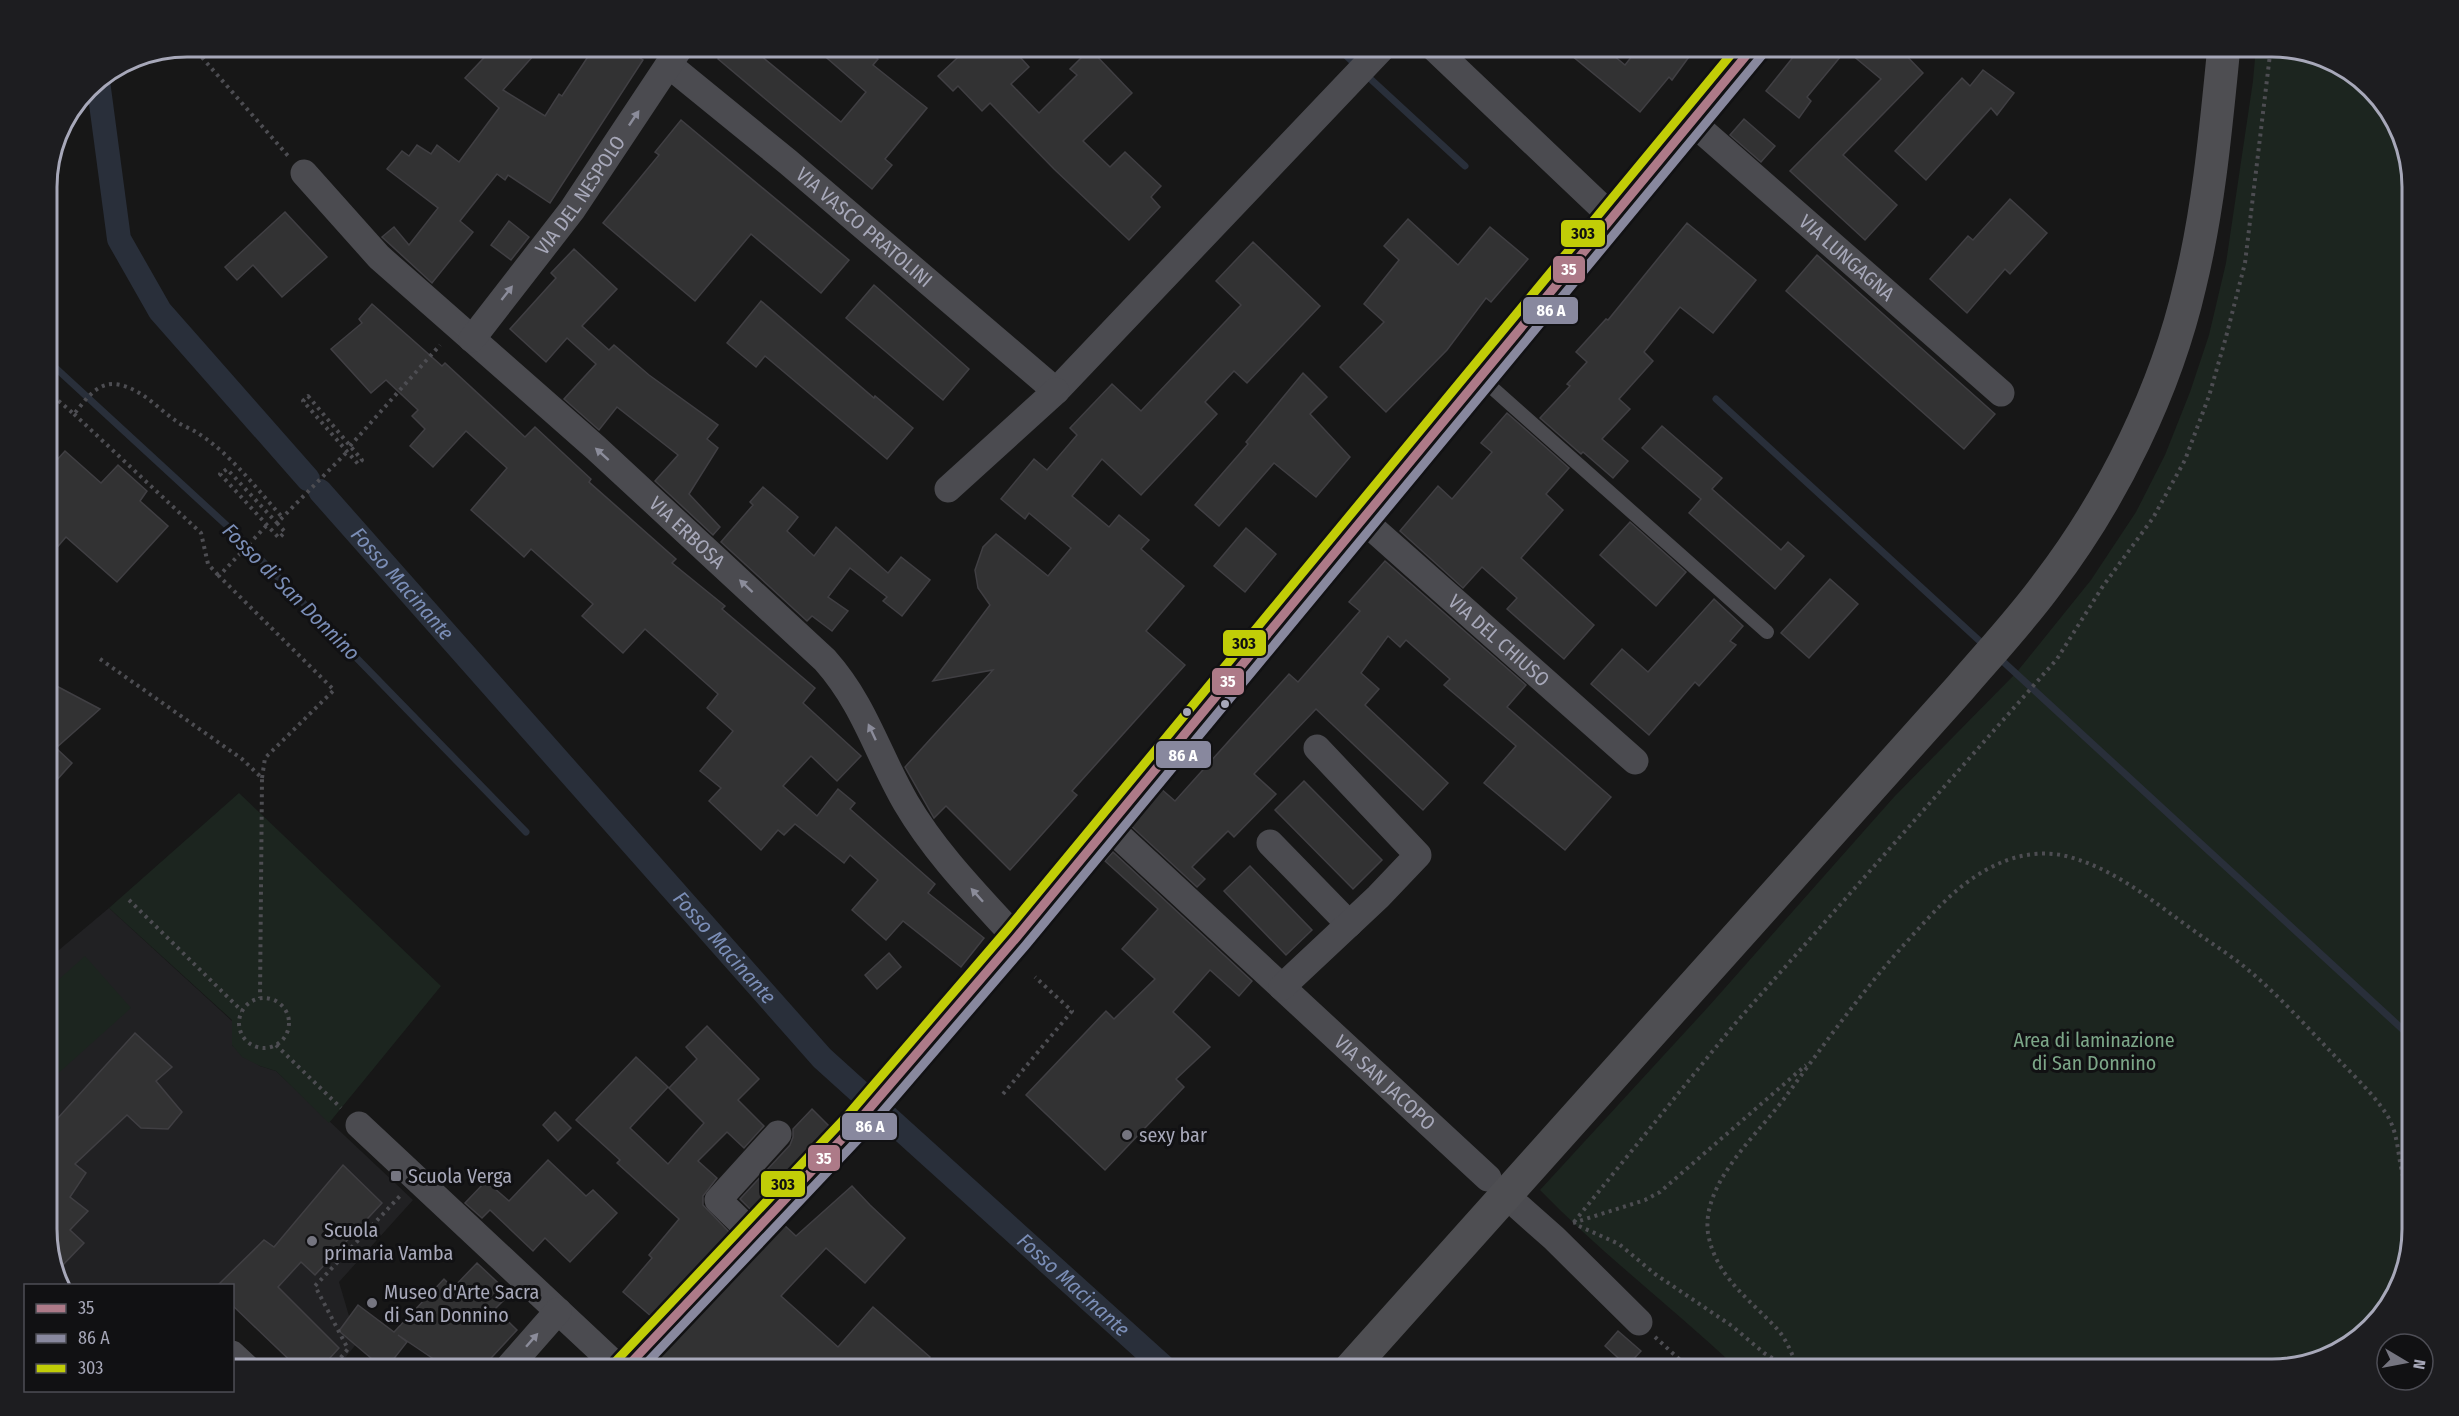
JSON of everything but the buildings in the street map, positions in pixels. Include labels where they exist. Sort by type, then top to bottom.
[{"type":"main road","points":[[1360,1359],[1960,688],[2049,582],[2083,532],[2125,458],[2167,363],[2190,286],[2206,207],[2223,57]]},
{"type":"street","name":"VIA DEL NESPOLO","points":[[464,332],[572,210],[674,57]]},
{"type":"street","name":"VIA VASCO PRATOLINI","points":[[676,57],[788,162],[1056,390]]},
{"type":"street","points":[[1444,57],[1612,218]]},
{"type":"street","points":[[635,1359],[856,1124],[1016,938],[1745,57]]},
{"type":"street","points":[[948,489],[1056,390],[1369,62]]},
{"type":"street","name":"VIA LUNGAGNA","points":[[1692,122],[2001,393]]},
{"type":"street","name":"VIA ERBOSA","points":[[304,173],[379,257],[596,448],[825,660],[843,682],[868,722],[905,801],[943,858],[1016,938]]},
{"type":"street","name":"VIA DEL CHIUSO","points":[[1362,519],[1635,761]]},
{"type":"street","points":[[1282,987],[1419,855],[1317,748]]},
{"type":"street","name":"VIA SAN JACOPO","points":[[1109,826],[1488,1178]]},
{"type":"street","points":[[1270,843],[1349,924]]},
{"type":"street","points":[[359,1125],[608,1359]]},
{"type":"street","points":[[752,1233],[718,1200],[778,1134]]},
{"type":"street","points":[[1519,1207],[1640,1322]]},
{"type":"street","points":[[517,1359],[558,1311]]},
{"type":"lane","points":[[1479,378],[1767,632]]},
{"type":"path","points":[[202,57],[304,173]]},
{"type":"path","points":[[350,446],[464,332]]},
{"type":"path","points":[[74,414],[96,388],[112,384],[145,397],[213,445],[282,517]]},
{"type":"path","points":[[308,396],[350,446],[362,460],[358,464],[303,400],[308,396]]},
{"type":"path","points":[[57,400],[201,533],[208,564],[334,690],[265,758],[262,778],[260,998]]},
{"type":"path","points":[[277,523],[347,452]]},
{"type":"path","points":[[227,469],[277,523],[285,532],[279,538],[220,474],[227,469]]},
{"type":"path","points":[[219,576],[267,525]]},
{"type":"path","points":[[100,659],[242,759],[262,778]]},
{"type":"path","points":[[1573,1224],[1733,1026],[2057,659]]},
{"type":"path","points":[[1795,1359],[1780,1333],[1730,1283],[1718,1260],[1708,1232],[1711,1201],[1729,1167],[1890,959],[1945,900],[1974,877],[2001,862],[2031,854],[2062,855],[2093,865],[2142,891],[2253,974],[2296,1015],[2385,1113],[2396,1135],[2402,1171]]},
{"type":"path","points":[[129,900],[242,1011]]},
{"type":"path","points":[[1003,1094],[1072,1011],[1035,977]]},
{"type":"path","points":[[260,998],[277,1002],[288,1015],[287,1032],[276,1045],[265,1048],[249,1044],[239,1028],[242,1011],[252,1001],[260,998]]},
{"type":"path","points":[[276,1045],[359,1125]]},
{"type":"path","points":[[1573,1224],[1645,1200],[1660,1192],[1811,1060]]},
{"type":"path","points":[[340,1359],[348,1349],[315,1286],[416,1179]]},
{"type":"path","points":[[1573,1224],[1619,1244],[1655,1274],[1732,1326],[1773,1359]]},
{"type":"path","points":[[1640,1322],[1679,1359]]},
{"type":"shaded area","points":[[109,908],[232,1021],[232,1045],[260,1066],[276,1071],[413,1200],[339,1282],[357,1343],[344,1359],[299,1359],[234,1288],[234,1284],[69,1284],[57,1237],[57,952]]},
{"type":"green space","name":"Area di laminazione di San Donnino","points":[[2255,57],[2305,61],[2337,74],[2364,95],[2385,122],[2398,154],[2402,179],[2402,1229],[2398,1262],[2392,1279],[2375,1308],[2351,1332],[2322,1349],[2289,1358],[1727,1359],[1588,1236],[1540,1190],[1709,1006],[1894,797],[2016,673],[2091,580],[2136,512],[2165,455],[2209,335],[2226,263]]},
{"type":"green space","points":[[239,793],[441,986],[329,1123],[276,1071],[242,1057],[232,1045],[232,1020],[109,908]]},
{"type":"green space","points":[[85,956],[131,1008],[57,1074],[57,981]]},
{"type":"waterway","points":[[1348,57],[1356,65]]},
{"type":"waterway","points":[[1364,73],[1465,166]]},
{"type":"waterway","name":"Fosso Macinante","points":[[99,91],[119,239],[160,311],[308,479]]},
{"type":"waterway","name":"Fosso di San Donnino","points":[[57,369],[236,534],[526,832]]},
{"type":"waterway","points":[[1716,399],[1984,645]]},
{"type":"waterway","name":"Fosso Macinante","points":[[320,491],[822,1058],[1155,1359]]},
{"type":"waterway","points":[[1997,656],[2402,1029]]},
{"type":"transit line","name":"303","points":[[618,1359],[847,1116],[1007,930],[1729,57]]},
{"type":"transit line","name":"35","points":[[634,1359],[856,1124],[1016,938],[1745,57]]},
{"type":"transit line","points":[[650,1359],[865,1132],[1025,946],[1761,57]]},
{"type":"place","name":"sexy bar","points":[[1127,1135]]},
{"type":"place","name":"Scuola Verga","points":[[396,1176]]},
{"type":"place","name":"Scuola primaria Vamba","points":[[312,1241]]},
{"type":"place","name":"Museo d'Arte Sacra di San Donnino","points":[[372,1303]]}]
